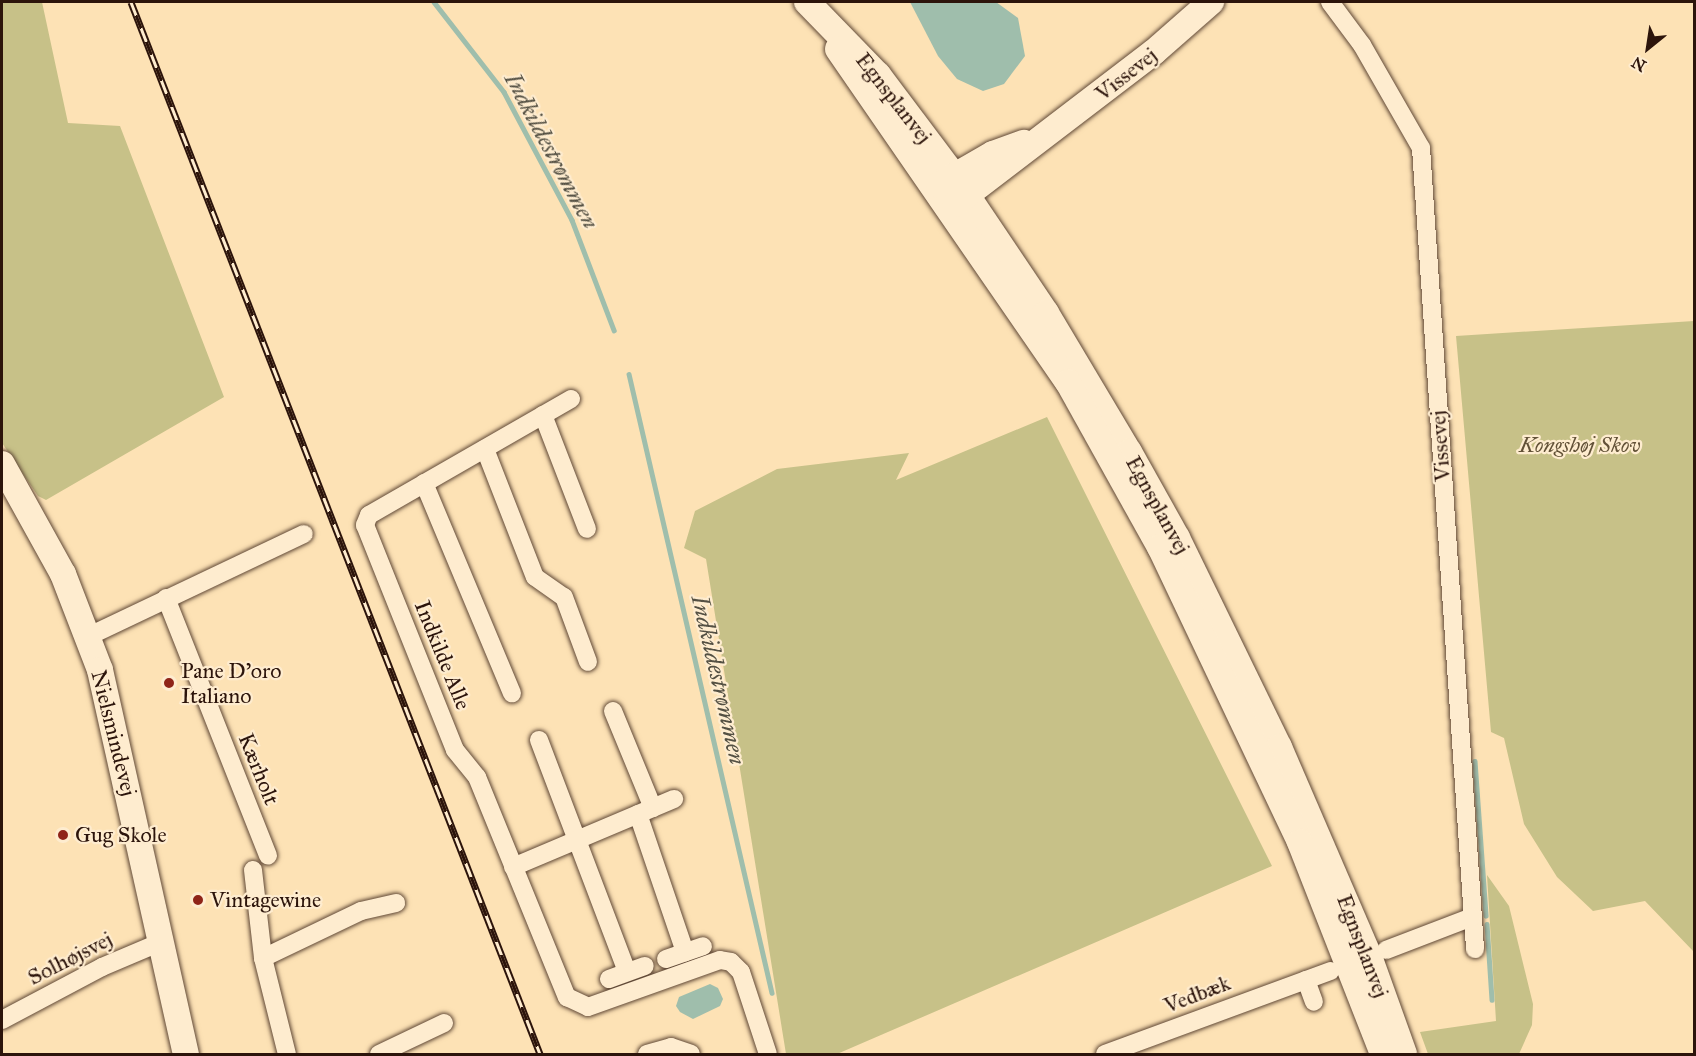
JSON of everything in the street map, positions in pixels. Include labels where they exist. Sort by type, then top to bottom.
[{"type":"main road","name":"Vissevej","points":[[949,190],[1002,170],[1036,139],[1154,52],[1211,2]]},
{"type":"main road","name":"Egnsplanvej","points":[[812,7],[855,76],[1046,313],[1172,528],[1230,641],[1324,847],[1404,1054]]},
{"type":"main road","name":"Egnsplanvej","points":[[812,7],[848,40],[878,75],[1068,382],[1160,548],[1300,842],[1383,1054]]},
{"type":"main road","name":"Vissevej","points":[[949,190],[993,154],[1036,139]]},
{"type":"main road","points":[[1002,170],[992,191],[995,210],[1046,313]]},
{"type":"main road","name":"Nielsmindevej","points":[[2,464],[47,541],[87,637],[116,729],[186,1054]]},
{"type":"street","name":"Vissevej","points":[[1330,2],[1362,45],[1421,148],[1475,949]]},
{"type":"street","name":"Indkilde Alle","points":[[572,399],[369,515],[365,525],[455,750],[477,777],[567,997],[577,1004],[588,1007],[720,960],[731,962],[741,972],[768,1054]]},
{"type":"street","points":[[543,415],[587,529]]},
{"type":"street","points":[[485,449],[535,577],[564,597],[588,662]]},
{"type":"street","name":"Indkilde Alle","points":[[424,483],[512,693]]},
{"type":"street","points":[[87,637],[304,534]]},
{"type":"street","name":"Kærholt","points":[[166,598],[268,856]]},
{"type":"street","points":[[613,711],[646,811],[685,952]]},
{"type":"street","points":[[539,740],[627,972]]},
{"type":"street","points":[[513,867],[674,799]]},
{"type":"street","points":[[253,870],[263,958],[287,1054]]},
{"type":"street","points":[[263,958],[361,912],[396,903]]},
{"type":"street","points":[[1386,950],[1472,916]]},
{"type":"street","name":"Solhøjsvej","points":[[2,1020],[102,967],[161,942]]},
{"type":"street","points":[[666,959],[703,946]]},
{"type":"street","points":[[609,979],[645,966]]},
{"type":"street","name":"Vedbæk","points":[[1105,1054],[1330,971]]},
{"type":"street","points":[[1306,980],[1314,1002]]},
{"type":"street","points":[[379,1054],[444,1023]]},
{"type":"street","points":[[647,1054],[671,1047],[691,1054]]},
{"type":"green space","points":[[2,2],[42,2],[68,123],[120,126],[224,397],[46,500],[38,496],[2,443]]},
{"type":"green space","name":"Kongshøj Skov","points":[[1694,321],[1694,952],[1645,901],[1593,911],[1557,877],[1524,824],[1504,738],[1491,732],[1456,336]]},
{"type":"green space","points":[[1047,417],[1272,866],[837,1054],[786,1054],[706,559],[684,548],[695,511],[777,469],[909,453],[896,480]]},
{"type":"green space","points":[[1487,875],[1509,906],[1533,1004],[1532,1025],[1519,1054],[1428,1054],[1420,1032],[1496,1021]]},
{"type":"shaded area","points":[[910,2],[996,2],[1018,18],[1025,56],[1004,84],[983,91],[957,79],[938,56]]},
{"type":"shaded area","points":[[710,984],[718,988],[723,999],[720,1006],[693,1019],[680,1012],[676,1006],[679,997]]},
{"type":"waterway","name":"Indkildestrømmen","points":[[434,2],[504,92],[572,220],[614,330]]},
{"type":"waterway","name":"Indkildestrømmen","points":[[629,374],[772,993]]},
{"type":"waterway","points":[[1475,761],[1486,916]]},
{"type":"waterway","points":[[1487,924],[1492,1000]]},
{"type":"railway","points":[[131,2],[540,1054]]},
{"type":"place","name":"Pane D'oro Italiano","points":[[169,683]]},
{"type":"place","name":"Gug Skole","points":[[63,835]]},
{"type":"place","name":"Vintagewine","points":[[198,900]]}]
